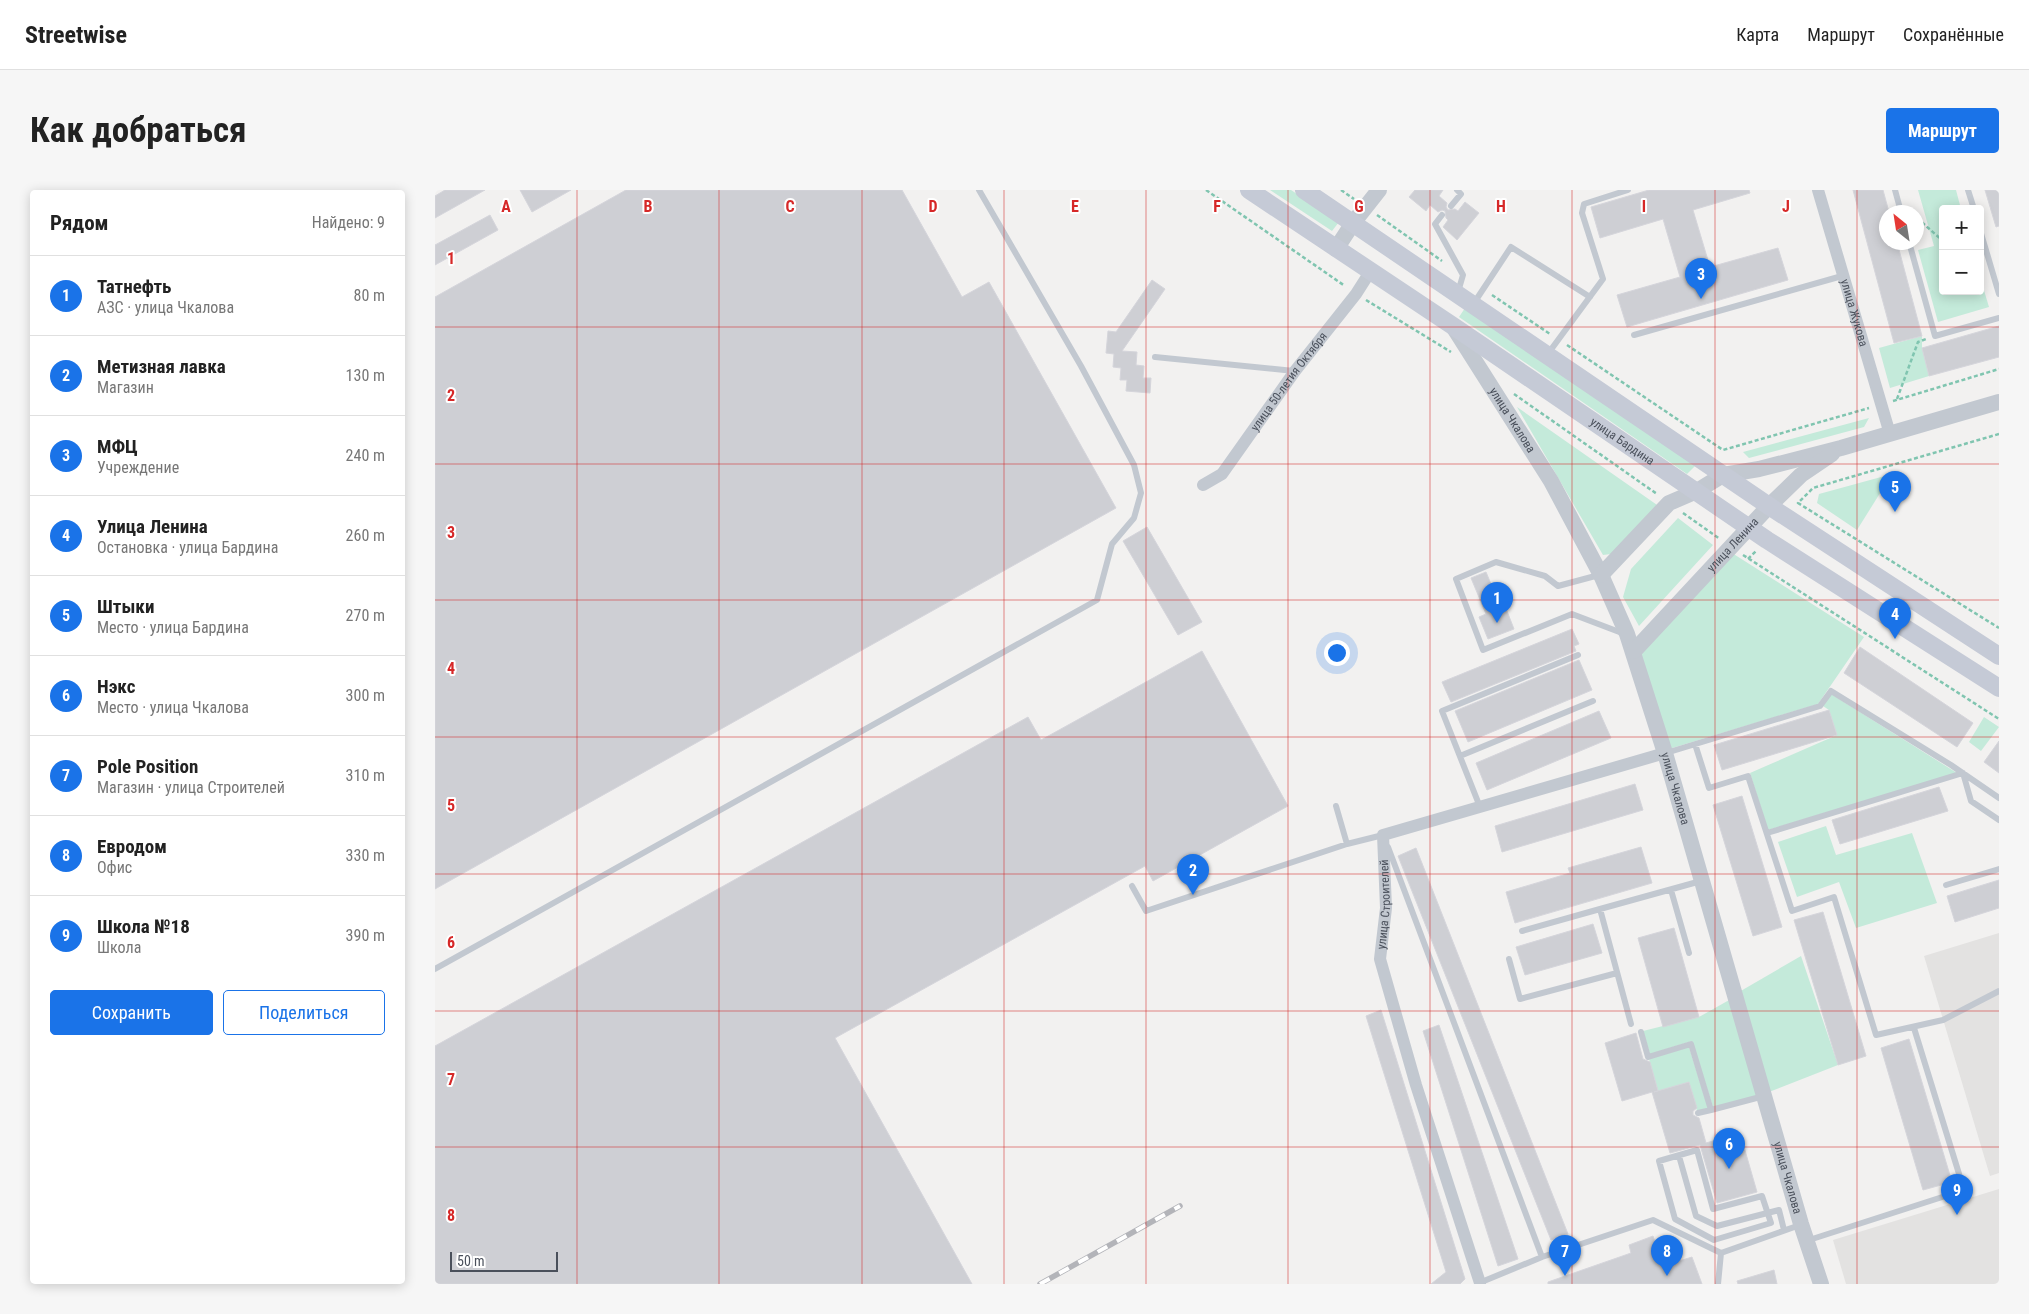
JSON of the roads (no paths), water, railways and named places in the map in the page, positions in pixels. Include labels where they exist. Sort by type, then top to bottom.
[{"type":"main road","name":"улица Бардина","points":[[1249,190],[1749,527],[1999,688]]},
{"type":"main road","points":[[1304,190],[1472,306],[1769,506],[1999,656]]},
{"type":"street","points":[[1336,249],[1365,206],[1379,190]]},
{"type":"street","name":"улица Жукова","points":[[1817,190],[1890,434]]},
{"type":"street","name":"улица 50-летия Октября","points":[[1203,485],[1222,474],[1295,371],[1356,294],[1370,272]]},
{"type":"street","name":"улица Чкалова","points":[[1453,326],[1551,481],[1601,575],[1634,651],[1806,1241],[1821,1284]]},
{"type":"street","name":"улица Ленина","points":[[1601,575],[1669,503],[1697,491],[1723,475],[1759,469],[1841,448],[1999,402]]},
{"type":"street","name":"улица Ленина","points":[[1634,651],[1769,506],[1801,475],[1841,448]]},
{"type":"street","points":[[1383,835],[1665,753]]},
{"type":"street","name":"улица Строителей","points":[[1383,835],[1386,908],[1380,959],[1416,1085],[1479,1283]]},
{"type":"lane","points":[[435,969],[1097,600],[1112,544],[1134,518],[1137,510],[1141,493],[1134,465],[1081,366],[979,190]]},
{"type":"lane","points":[[1451,206],[1461,194],[1457,190]]},
{"type":"lane","points":[[1547,356],[1603,279],[1583,213],[1585,204],[1628,190]]},
{"type":"lane","points":[[1895,190],[1899,205]]},
{"type":"lane","points":[[1969,190],[1973,205]]},
{"type":"lane","points":[[1442,215],[1435,224],[1463,275],[1457,295]]},
{"type":"lane","points":[[1984,243],[1999,294]]},
{"type":"lane","points":[[1472,306],[1511,247],[1590,297]]},
{"type":"lane","points":[[1911,250],[1935,336],[1999,318]]},
{"type":"lane","points":[[1635,335],[1842,276]]},
{"type":"lane","points":[[1155,357],[1295,371]]},
{"type":"lane","points":[[1601,575],[1558,586],[1545,576],[1496,562],[1456,579],[1483,650],[1571,614],[1627,634]]},
{"type":"lane","points":[[1481,808],[1442,710],[1578,655]]},
{"type":"lane","points":[[1665,753],[1820,706],[1831,691],[1999,798]]},
{"type":"lane","points":[[1460,756],[1593,702]]},
{"type":"lane","points":[[1695,744],[1709,788],[1748,776],[1792,911],[1833,898],[1876,1035],[1943,1020],[1999,991]]},
{"type":"lane","points":[[1963,774],[1971,802],[1999,820]]},
{"type":"lane","points":[[1767,833],[1963,774]]},
{"type":"lane","points":[[1336,806],[1347,844]]},
{"type":"lane","points":[[1132,886],[1146,911],[1347,844],[1383,835],[1542,1258]]},
{"type":"lane","points":[[1946,885],[1999,869]]},
{"type":"lane","points":[[1522,931],[1702,881]]},
{"type":"lane","points":[[1671,890],[1689,953]]},
{"type":"lane","points":[[1600,910],[1631,1024]]},
{"type":"lane","points":[[1509,959],[1520,1000],[1617,973]]},
{"type":"lane","points":[[1806,1241],[1964,1190],[1913,1028]]},
{"type":"lane","points":[[1641,1032],[1648,1057],[1691,1044],[1711,1110]]},
{"type":"lane","points":[[1698,1113],[1764,1096]]},
{"type":"lane","points":[[1697,1150],[1713,1209],[1762,1196],[1771,1223],[1714,1240],[1675,1219],[1659,1161],[1679,1156],[1697,1150]]},
{"type":"lane","points":[[1679,1156],[1696,1216],[1717,1226],[1779,1210],[1784,1230]]},
{"type":"lane","points":[[1479,1283],[1542,1258],[1653,1220],[1721,1253],[1801,1224]]},
{"type":"lane","points":[[1718,1284],[1721,1253]]},
{"type":"railway","points":[[1040,1284],[1180,1206]]},
{"type":"place","name":"МФЦ","points":[[1701,299]]},
{"type":"place","name":"Штыки","points":[[1895,512]]},
{"type":"place","name":"Татнефть","points":[[1497,623]]},
{"type":"place","name":"Улица Ленина","points":[[1895,639]]},
{"type":"place","name":"Метизная лавка","points":[[1193,895]]},
{"type":"place","name":"Нэкс","points":[[1729,1169]]},
{"type":"place","name":"Школа №18","points":[[1957,1215]]},
{"type":"place","name":"Pole Position","points":[[1565,1276]]},
{"type":"place","name":"Евродом","points":[[1667,1276]]}]
